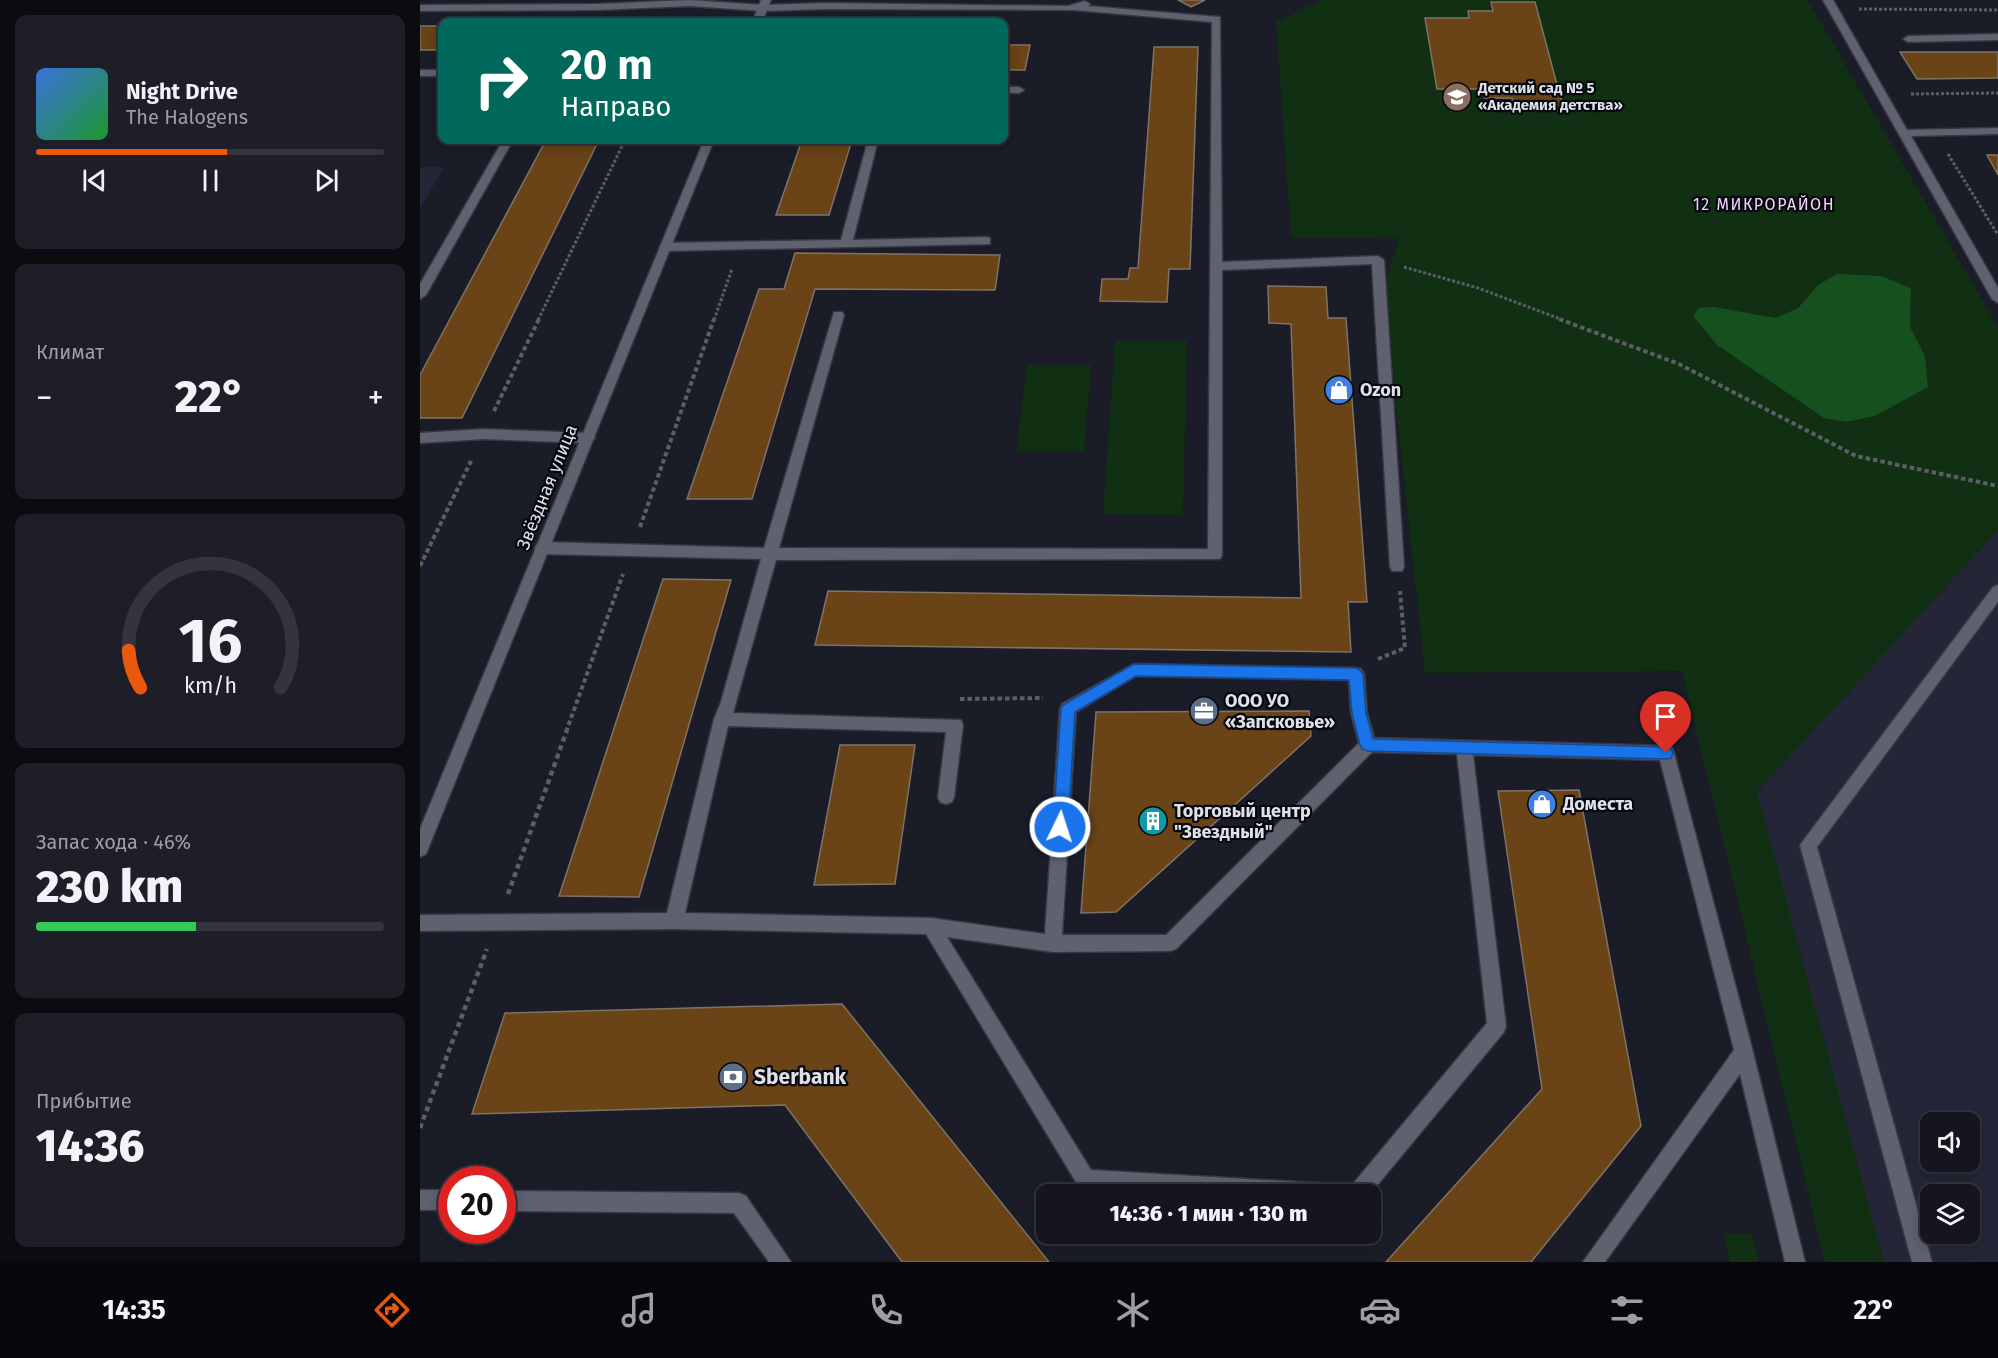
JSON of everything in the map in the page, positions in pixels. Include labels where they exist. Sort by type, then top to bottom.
[{"type":"street","points":[[1072,6],[1094,0]]},
{"type":"street","points":[[1828,0],[1998,299]]},
{"type":"street","points":[[420,8],[690,3],[826,6],[1072,6],[1217,19],[1215,555],[770,554],[542,548]]},
{"type":"street","points":[[759,18],[764,4]]},
{"type":"street","points":[[1908,39],[1998,37]]},
{"type":"street","points":[[420,73],[438,73]]},
{"type":"street","points":[[1008,90],[1019,90]]},
{"type":"street","points":[[1904,133],[1998,131]]},
{"type":"street","points":[[420,295],[506,144]]},
{"type":"street","name":"Звёздная улица","points":[[420,849],[707,144]]},
{"type":"street","points":[[846,243],[872,144]]},
{"type":"street","points":[[665,247],[986,241]]},
{"type":"street","points":[[1217,266],[1378,260],[1397,567]]},
{"type":"street","points":[[674,921],[722,719],[729,702],[838,315]]},
{"type":"street","points":[[420,438],[484,434],[588,438]]},
{"type":"street","points":[[1922,1262],[1808,845],[1998,591]]},
{"type":"street","points":[[1053,944],[1068,709],[1134,670],[1356,674],[1359,713],[1368,745]]},
{"type":"street","points":[[722,719],[954,725],[946,797]]},
{"type":"street","points":[[420,923],[674,921],[931,926],[1053,944],[1170,943],[1368,745],[1666,753],[1744,1052],[1795,1262]]},
{"type":"street","points":[[1365,1184],[1497,1026],[1464,748]]},
{"type":"street","points":[[931,926],[1086,1180],[1161,1184]]},
{"type":"street","points":[[1593,1262],[1744,1052]]},
{"type":"street","points":[[420,1200],[438,1200]]},
{"type":"street","points":[[516,1201],[740,1203],[781,1262]]},
{"type":"path","points":[[1858,9],[1998,10]]},
{"type":"path","points":[[1911,94],[1998,93]]},
{"type":"path","points":[[420,566],[623,144]]},
{"type":"path","points":[[420,1128],[498,921],[741,245]]},
{"type":"path","points":[[1378,260],[1478,288],[1678,364],[1856,456],[1998,486]]},
{"type":"path","points":[[1369,664],[1405,648],[1397,567]]},
{"type":"path","points":[[950,699],[1042,698],[1053,694]]},
{"type":"shaded area","points":[[420,167],[444,167],[420,209]]},
{"type":"shaded area","points":[[1998,530],[1998,1262],[1825,1262],[1682,671],[1818,724]]},
{"type":"green space","points":[[1323,0],[1808,0],[1998,327],[1998,530],[1757,792],[1884,1262],[1825,1262],[1682,671],[1425,673],[1383,287],[1400,237],[1291,238],[1276,22]],"holes":[[[1818,285],[1911,288],[1910,327],[1925,356],[1714,307],[1776,318],[1798,308]]]},
{"type":"green space","points":[[1837,274],[1881,276],[1911,288],[1910,327],[1925,356],[1928,387],[1875,416],[1846,422],[1824,418],[1717,345],[1693,316],[1699,308],[1714,307],[1776,318],[1798,308],[1818,285]]},
{"type":"green space","points":[[1115,341],[1187,341],[1183,515],[1103,514]]},
{"type":"green space","points":[[1027,365],[1091,365],[1084,451],[1016,451]]},
{"type":"green space","points":[[1724,1233],[1753,1235],[1759,1262],[1730,1262]]},
{"type":"building","points":[[1178,0],[1205,0],[1191,7]]},
{"type":"building","points":[[1491,2],[1535,2],[1564,111],[1514,110],[1512,98],[1485,98],[1483,89],[1437,89],[1425,18],[1469,18],[1468,11],[1493,11]]},
{"type":"building","points":[[420,26],[438,26],[438,50],[420,50]]},
{"type":"building","points":[[1008,45],[1030,45],[1025,70],[1008,70]]},
{"type":"building","points":[[1154,47],[1198,47],[1190,269],[1169,269],[1167,302],[1100,301],[1102,279],[1128,279],[1130,268],[1138,268]]},
{"type":"building","points":[[1900,52],[1998,52],[1998,78],[1917,79]]},
{"type":"building","points":[[544,144],[597,144],[462,418],[420,418],[420,375]]},
{"type":"building","points":[[801,144],[851,144],[829,215],[776,215]]},
{"type":"building","points":[[1987,155],[1998,155],[1998,175]]},
{"type":"building","points":[[795,253],[1000,255],[995,290],[815,289],[752,499],[687,499],[759,289],[784,289]]},
{"type":"building","points":[[1268,286],[1326,287],[1328,318],[1346,318],[1367,602],[1348,602],[1351,652],[815,645],[828,591],[1301,598],[1291,324],[1269,323]]},
{"type":"building","points":[[663,579],[731,580],[639,897],[559,896]]},
{"type":"building","name":"Торговый центр \"Звездный\"","points":[[1309,711],[1311,736],[1116,912],[1081,913],[1096,712]]},
{"type":"building","points":[[840,745],[915,745],[895,884],[814,885]]},
{"type":"building","points":[[1579,790],[1641,1126],[1531,1262],[1386,1262],[1542,1089],[1498,791]]},
{"type":"building","points":[[842,1004],[1049,1262],[902,1262],[785,1105],[472,1114],[505,1013]]},
{"type":"place","name":"Детский сад № 5 «Академия детства»","points":[[1457,97]]},
{"type":"place","name":"Ozon","points":[[1339,390]]},
{"type":"place","name":"ООО УО «Запсковье»","points":[[1204,711]]},
{"type":"place","name":"Доместа","points":[[1542,804]]},
{"type":"place","name":"Торговый центр \"Звездный\"","points":[[1153,821]]},
{"type":"place","name":"Sberbank","points":[[733,1077]]},
{"type":"district","name":"12 МИКРОРАЙОН","points":[[1764,204]]},
{"type":"route","points":[[1060,827],[1068,709],[1134,670],[1356,674],[1359,713],[1368,745],[1666,753]]}]
